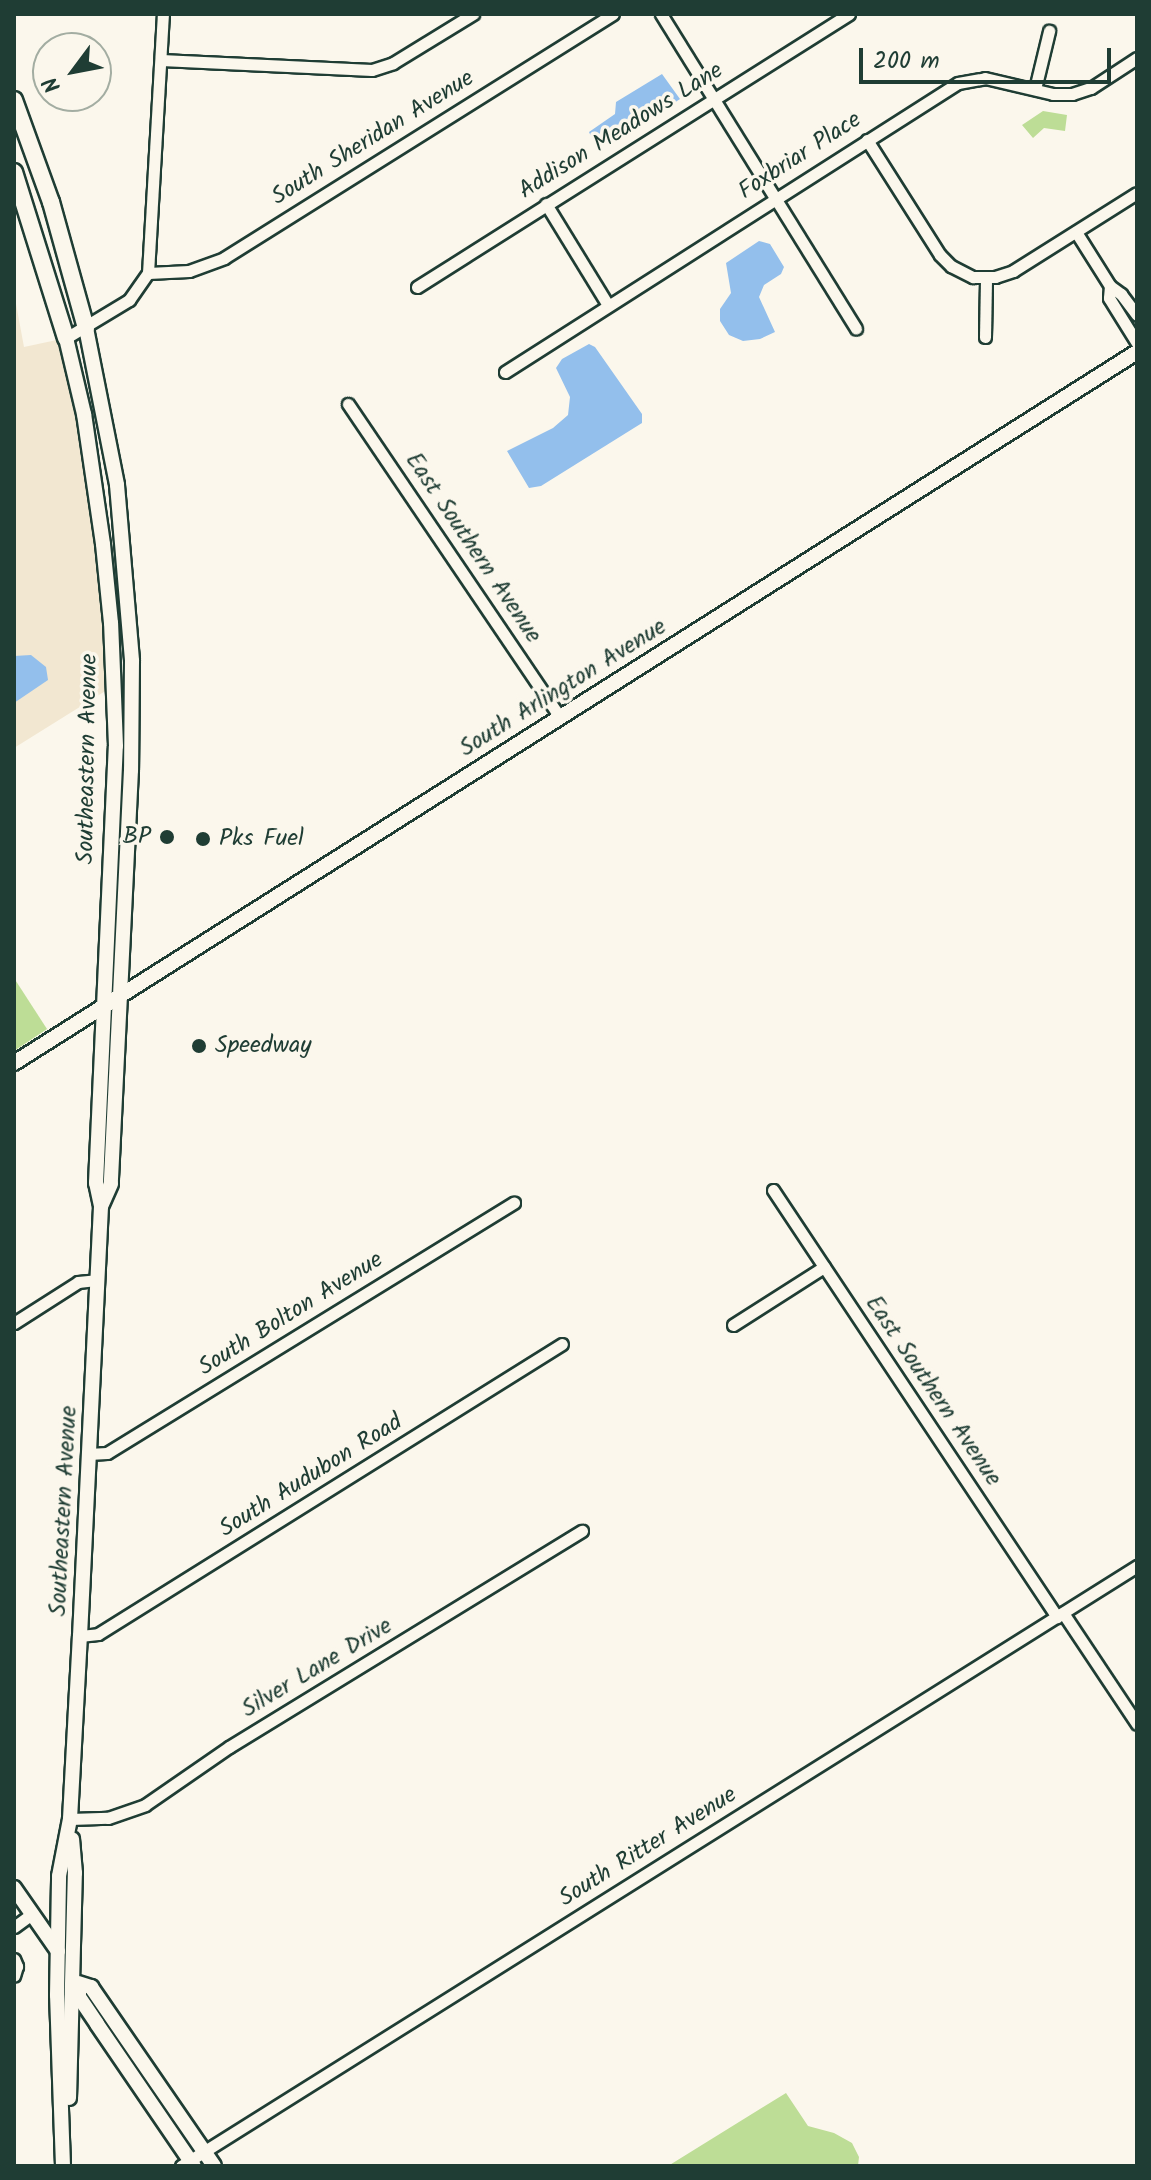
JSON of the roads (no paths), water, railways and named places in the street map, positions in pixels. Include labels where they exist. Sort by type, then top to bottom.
[{"type":"highway","points":[[14,100],[51,202],[86,328]]},
{"type":"highway","points":[[14,172],[66,338]]},
{"type":"main road","name":"Southeastern Avenue","points":[[86,328],[117,485],[132,661],[131,770],[111,1184],[101,1206]]},
{"type":"main road","name":"Southeastern Avenue","points":[[65,2166],[58,1952],[59,1876],[70,1819],[80,1636],[101,1206],[96,1183],[116,746],[114,678],[95,480],[66,338]]},
{"type":"main road","name":"South Arlington Avenue","points":[[14,1063],[1137,352]]},
{"type":"main road","name":"Southeastern Avenue","points":[[65,2166],[76,1978],[75,1873],[70,1819]]},
{"type":"main road","points":[[14,1888],[76,1978],[91,1987],[214,2166]]},
{"type":"main road","points":[[32,1914],[59,1905]]},
{"type":"main road","points":[[76,1978],[79,1997],[189,2164]]},
{"type":"main road","points":[[72,2030],[97,2024]]},
{"type":"street","points":[[66,338],[129,300],[148,273],[163,14]]},
{"type":"street","points":[[161,60],[372,70],[395,62],[473,14]]},
{"type":"street","name":"South Sheridan Avenue","points":[[148,273],[189,271],[224,258],[613,14]]},
{"type":"street","points":[[661,14],[856,328]]},
{"type":"street","name":"Addison Meadows Lane","points":[[417,287],[713,97],[849,14]]},
{"type":"street","points":[[1035,89],[1049,31]]},
{"type":"street","name":"Foxbriar Place","points":[[505,372],[775,198],[967,80],[991,79],[1063,95],[1078,93],[1137,58]]},
{"type":"street","points":[[867,140],[943,258],[964,274],[986,278],[1013,271],[1137,193]]},
{"type":"street","points":[[546,204],[608,305]]},
{"type":"street","points":[[1076,232],[1110,286],[1121,294],[1137,315]]},
{"type":"street","points":[[985,337],[986,278]]},
{"type":"street","points":[[1110,286],[1109,298],[1137,343]]},
{"type":"street","name":"East Southern Avenue","points":[[348,404],[560,717]]},
{"type":"street","name":"East Southern Avenue","points":[[773,1190],[1137,1724]]},
{"type":"street","name":"South Bolton Avenue","points":[[88,1454],[107,1453],[514,1203]]},
{"type":"street","points":[[733,1325],[824,1267]]},
{"type":"street","points":[[14,1323],[78,1282],[96,1280]]},
{"type":"street","name":"South Audubon Road","points":[[80,1636],[98,1634],[562,1344]]},
{"type":"street","name":"Silver Lane Drive","points":[[70,1819],[108,1818],[145,1805],[229,1747],[582,1531]]},
{"type":"street","name":"South Ritter Avenue","points":[[189,2164],[1137,1566]]},
{"type":"street","points":[[14,1927],[32,1914]]},
{"type":"street","points":[[14,1959],[17,1966],[14,1976]]},
{"type":"water","points":[[662,74],[680,99],[650,119],[640,115],[623,124],[623,135],[612,143],[593,141],[589,132],[615,114],[616,102]]},
{"type":"water","points":[[759,241],[770,244],[784,267],[781,274],[764,285],[759,297],[775,332],[760,339],[743,341],[729,335],[720,321],[720,309],[731,293],[726,263]]},
{"type":"water","points":[[589,344],[595,347],[642,414],[642,423],[541,486],[529,488],[507,451],[553,428],[568,415],[570,397],[556,368],[562,359]]},
{"type":"water","points":[[31,655],[46,667],[48,680],[14,703],[14,656]]},
{"type":"place","name":"BP","points":[[167,837]]},
{"type":"place","name":"Pks Fuel","points":[[203,839]]},
{"type":"place","name":"Speedway","points":[[199,1046]]}]
